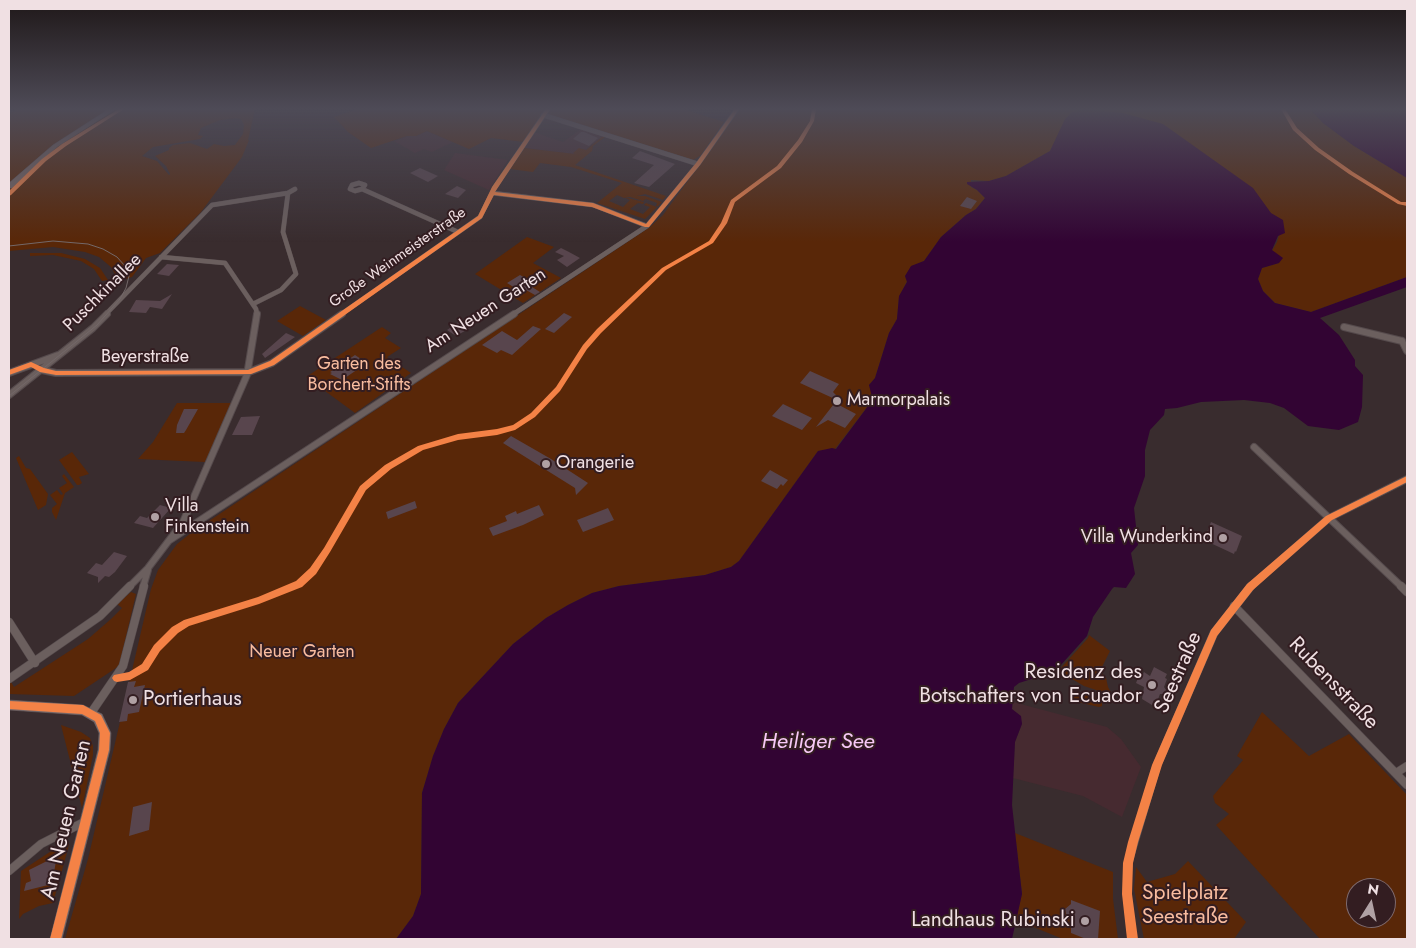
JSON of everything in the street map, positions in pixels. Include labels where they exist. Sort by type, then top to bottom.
[{"type":"main road","points":[[9,186],[49,153]]},
{"type":"street","name":"Große Weinmeisterstraße","points":[[249,372],[272,363],[480,216],[492,193],[519,153]]},
{"type":"street","points":[[664,153],[698,164]]},
{"type":"street","name":"Am Neuen Garten","points":[[170,540],[647,226],[706,153]]},
{"type":"street","points":[[253,304],[281,290],[296,274],[283,232],[288,193],[295,189]]},
{"type":"street","points":[[362,189],[458,232]]},
{"type":"street","name":"Puschkinallee","points":[[9,395],[98,323],[212,205],[288,193]]},
{"type":"street","points":[[492,193],[593,205],[647,226]]},
{"type":"street","points":[[9,679],[35,663],[100,616],[148,568],[170,540],[183,522],[249,372],[257,315],[253,304],[225,263],[161,257]]},
{"type":"street","points":[[1344,327],[1405,340],[1407,351]]},
{"type":"street","points":[[9,373],[61,354]]},
{"type":"street","name":"Beyerstraße","points":[[42,370],[56,373],[249,372]]},
{"type":"street","points":[[1254,447],[1407,592]]},
{"type":"street","name":"Seestraße","points":[[1132,939],[1127,894],[1128,863],[1133,842],[1165,748],[1214,633],[1250,587],[1329,518],[1407,479]]},
{"type":"street","points":[[9,705],[68,708],[91,713],[117,678],[123,666],[148,568]]},
{"type":"street","name":"Rubensstraße","points":[[1234,606],[1407,785]]},
{"type":"street","points":[[9,622],[35,663]]},
{"type":"street","name":"Am Neuen Garten","points":[[56,939],[104,750],[105,733],[103,724],[91,713]]},
{"type":"street","points":[[1396,773],[1407,766]]},
{"type":"street","points":[[9,871],[41,844],[87,821]]},
{"type":"shaded area","points":[[455,153],[508,160],[489,190],[444,170]]},
{"type":"shaded area","points":[[1013,702],[1107,727],[1121,739],[1141,767],[1122,817],[1083,796],[1013,778],[1015,742],[1022,723],[1012,709]]},
{"type":"green space","points":[[9,153],[145,153],[142,156],[157,161],[169,175],[166,166],[155,156],[161,153],[244,153],[201,212],[160,253],[146,258],[132,277],[119,281],[111,267],[99,257],[85,252],[53,247],[9,251]]},
{"type":"green space","points":[[521,153],[575,154],[573,153],[589,153],[575,165],[666,196],[663,200],[645,194],[637,196],[645,196],[662,202],[658,206],[656,206],[657,203],[646,199],[643,201],[617,195],[609,201],[623,207],[630,200],[626,198],[644,202],[643,204],[638,203],[630,209],[643,214],[650,207],[644,205],[646,203],[657,207],[645,219],[597,203],[622,183],[571,167],[540,163],[533,172],[510,169]]},
{"type":"green space","points":[[672,153],[702,153],[693,160]]},
{"type":"green space","name":"Neuer Garten","points":[[708,153],[1046,153],[1006,176],[989,181],[971,180],[971,187],[985,198],[976,209],[966,215],[941,237],[924,261],[912,266],[905,276],[907,281],[899,297],[897,319],[889,333],[875,378],[869,385],[874,398],[835,449],[818,451],[739,561],[731,567],[705,575],[619,586],[592,593],[568,605],[546,618],[513,644],[458,703],[444,729],[433,756],[422,793],[421,894],[413,916],[396,939],[65,939],[88,859],[151,589],[158,570],[177,544],[650,227],[663,215]]},
{"type":"green space","name":"Neuer Garten","points":[[1144,153],[1366,153],[1407,178],[1407,277],[1311,312],[1275,303],[1263,291],[1258,279],[1262,268],[1279,263],[1272,251],[1277,242],[1283,221],[1271,214],[1252,188]]},
{"type":"green space","points":[[527,237],[554,247],[533,263],[561,278],[523,303],[475,274]]},
{"type":"green space","points":[[30,253],[61,253],[85,259],[100,268],[108,280],[102,281],[94,269],[81,261],[53,255],[30,256]]},
{"type":"green space","points":[[300,306],[326,320],[303,336],[277,321]]},
{"type":"green space","name":"Garten des Borchert-Stifts","points":[[382,327],[391,333],[385,338],[401,348],[387,357],[411,373],[355,413],[306,377]]},
{"type":"green space","points":[[177,403],[233,403],[205,462],[138,459],[153,442]]},
{"type":"green space","points":[[72,452],[89,474],[79,477],[82,483],[79,485],[77,485],[59,460]]},
{"type":"green space","points":[[19,456],[26,468],[30,469],[48,494],[46,505],[38,510],[16,458]]},
{"type":"green space","points":[[64,474],[74,487],[65,493],[56,520],[52,508],[57,504],[50,495],[57,490],[61,495],[63,494],[59,488],[67,483],[62,476]]},
{"type":"green space","points":[[131,592],[136,594],[119,666],[74,696],[9,694],[9,683],[11,682],[14,687],[88,639],[122,608],[117,604]]},
{"type":"green space","points":[[1089,635],[1110,651],[1100,671],[1106,678],[1114,698],[1112,703],[1096,690],[1084,686],[1067,676],[1060,669]]},
{"type":"green space","points":[[1073,692],[1098,698],[1102,706],[1073,701],[1070,696]]},
{"type":"green space","points":[[1262,712],[1309,756],[1349,734],[1407,795],[1407,939],[1320,939],[1216,825],[1229,814],[1215,803],[1213,796],[1243,760],[1237,756]]},
{"type":"green space","points":[[61,725],[81,732],[90,738],[93,746],[93,755],[82,808]]},
{"type":"green space","points":[[1015,833],[1113,872],[1113,899],[1118,939],[1063,939],[1016,920],[1022,893]]},
{"type":"green space","points":[[65,842],[69,843],[69,845],[53,903],[39,906],[23,914],[19,919],[21,871]]},
{"type":"green space","name":"Spielplatz Seestraße","points":[[1188,861],[1246,922],[1234,939],[1144,939],[1134,889],[1136,867],[1147,882],[1175,874]]},
{"type":"water","name":"Heiliger See","points":[[1046,153],[1204,153],[1253,188],[1271,213],[1283,220],[1285,233],[1278,236],[1272,250],[1283,258],[1279,263],[1262,268],[1258,279],[1263,291],[1275,303],[1311,312],[1407,277],[1407,287],[1320,318],[1339,335],[1355,360],[1355,366],[1363,375],[1362,407],[1358,422],[1339,430],[1308,426],[1284,408],[1270,403],[1244,400],[1201,402],[1165,409],[1164,415],[1150,430],[1145,450],[1145,476],[1134,508],[1138,545],[1131,553],[1135,574],[1126,588],[1114,587],[1112,589],[1093,617],[1087,636],[1060,666],[1044,675],[1019,683],[1014,687],[1012,709],[1021,716],[1022,724],[1015,742],[1012,805],[1022,894],[1012,939],[396,939],[413,916],[421,894],[422,793],[433,756],[444,729],[458,703],[513,644],[546,618],[568,605],[592,593],[619,586],[705,575],[731,567],[739,561],[818,451],[836,449],[874,398],[872,397],[869,385],[875,378],[889,333],[897,319],[899,296],[907,282],[905,276],[911,266],[924,261],[941,237],[966,215],[976,209],[985,198],[967,182],[989,181],[1006,176]]},
{"type":"water","points":[[1366,153],[1407,153],[1407,178]]},
{"type":"building","points":[[637,153],[646,153],[675,164],[649,187],[634,183],[654,165],[632,158]]},
{"type":"building","points":[[420,168],[438,176],[428,182],[410,173]]},
{"type":"building","points":[[457,186],[466,190],[458,198],[445,194]]},
{"type":"building","points":[[967,197],[977,201],[971,209],[960,206]]},
{"type":"building","points":[[561,248],[580,258],[567,267],[557,260],[564,256],[555,252]]},
{"type":"building","points":[[167,264],[179,265],[169,276],[157,274]]},
{"type":"building","points":[[520,275],[536,284],[532,287],[540,292],[535,295],[526,290],[523,293],[507,283]]},
{"type":"building","points":[[172,294],[162,309],[150,307],[146,313],[129,312],[136,300],[160,301]]},
{"type":"building","points":[[564,313],[572,317],[554,333],[545,329]]},
{"type":"building","points":[[460,321],[470,328],[456,336],[447,330]]},
{"type":"building","points":[[533,326],[541,329],[512,355],[501,350],[497,353],[482,345],[502,331],[517,340]]},
{"type":"building","points":[[286,333],[295,337],[265,358],[262,354]]},
{"type":"building","points":[[355,355],[367,363],[342,380],[330,374],[332,373],[330,372]]},
{"type":"building","name":"Marmorpalais","points":[[810,371],[839,384],[833,392],[843,402],[839,401],[839,405],[856,414],[845,428],[828,420],[816,427],[837,400],[800,383]]},
{"type":"building","points":[[783,404],[812,418],[802,430],[772,416]]},
{"type":"building","points":[[184,409],[198,409],[184,433],[176,433],[177,425]]},
{"type":"building","points":[[260,416],[252,435],[232,435],[241,417]]},
{"type":"building","name":"Orangerie","points":[[511,436],[588,483],[576,495],[575,488],[503,443]]},
{"type":"building","points":[[770,470],[788,480],[783,486],[781,484],[777,489],[761,481]]},
{"type":"building","points":[[415,501],[417,508],[388,519],[386,512]]},
{"type":"building","name":"Villa Finkenstein","points":[[160,505],[171,508],[153,528],[134,523],[140,516],[147,518]]},
{"type":"building","points":[[539,505],[544,515],[493,536],[489,528],[507,521],[505,516],[516,511],[517,514]]},
{"type":"building","points":[[608,508],[614,520],[583,532],[577,520]]},
{"type":"building","name":"Villa Wunderkind","points":[[1211,522],[1242,536],[1234,554],[1204,540]]},
{"type":"building","points":[[114,552],[127,556],[115,572],[109,577],[105,576],[98,583],[98,577],[87,573],[96,563],[102,565]]},
{"type":"building","name":"Residenz des Botschafters von Ecuador","points":[[1154,667],[1167,674],[1165,678],[1167,679],[1164,687],[1166,690],[1165,694],[1160,694],[1157,702],[1154,700],[1152,705],[1142,699],[1144,687],[1136,683],[1140,673],[1143,674],[1144,672],[1150,676]]},
{"type":"building","name":"Portierhaus","points":[[136,681],[134,687],[145,685],[139,712],[128,714],[127,721],[119,722],[128,682]]},
{"type":"building","points":[[152,802],[149,830],[129,836],[133,807]]},
{"type":"building","points":[[51,859],[56,861],[52,884],[24,891],[26,883],[31,881],[29,870]]},
{"type":"building","name":"Landhaus Rubinski","points":[[1071,900],[1100,911],[1098,939],[1086,939],[1071,933],[1071,919],[1066,914],[1065,909],[1071,904]]},
{"type":"tram line","points":[[9,246],[53,241],[88,244],[103,249],[117,257],[125,266],[129,276],[126,288],[120,299],[97,325],[9,396]]},
{"type":"cycle path","points":[[9,194],[53,153]]},
{"type":"cycle path","points":[[9,373],[31,364],[42,370],[56,373],[112,373],[249,372],[272,363],[480,217],[495,187],[518,153]]},
{"type":"cycle path","points":[[492,193],[593,205],[647,226],[706,153]]},
{"type":"cycle path","points":[[117,678],[130,676],[145,667],[157,648],[175,630],[187,623],[259,600],[299,584],[313,571],[363,488],[388,467],[421,448],[458,437],[497,432],[515,427],[533,415],[558,389],[585,347],[599,331],[664,269],[711,242],[724,223],[733,201],[779,167],[790,153]]},
{"type":"cycle path","points":[[1323,153],[1400,203],[1407,204]]},
{"type":"cycle path","points":[[1132,939],[1127,894],[1128,863],[1133,842],[1157,765],[1214,633],[1250,587],[1329,518],[1407,479]]},
{"type":"cycle path","points":[[9,705],[83,710],[98,718],[105,733],[104,750],[56,939]]},
{"type":"place","name":"Marmorpalais","points":[[837,401]]},
{"type":"place","name":"Orangerie","points":[[546,464]]},
{"type":"place","name":"Villa Finkenstein","points":[[155,517]]},
{"type":"place","name":"Villa Wunderkind","points":[[1223,538]]},
{"type":"place","name":"Residenz des Botschafters von Ecuador","points":[[1152,685]]},
{"type":"place","name":"Portierhaus","points":[[133,700]]},
{"type":"place","name":"Landhaus Rubinski","points":[[1085,921]]}]
